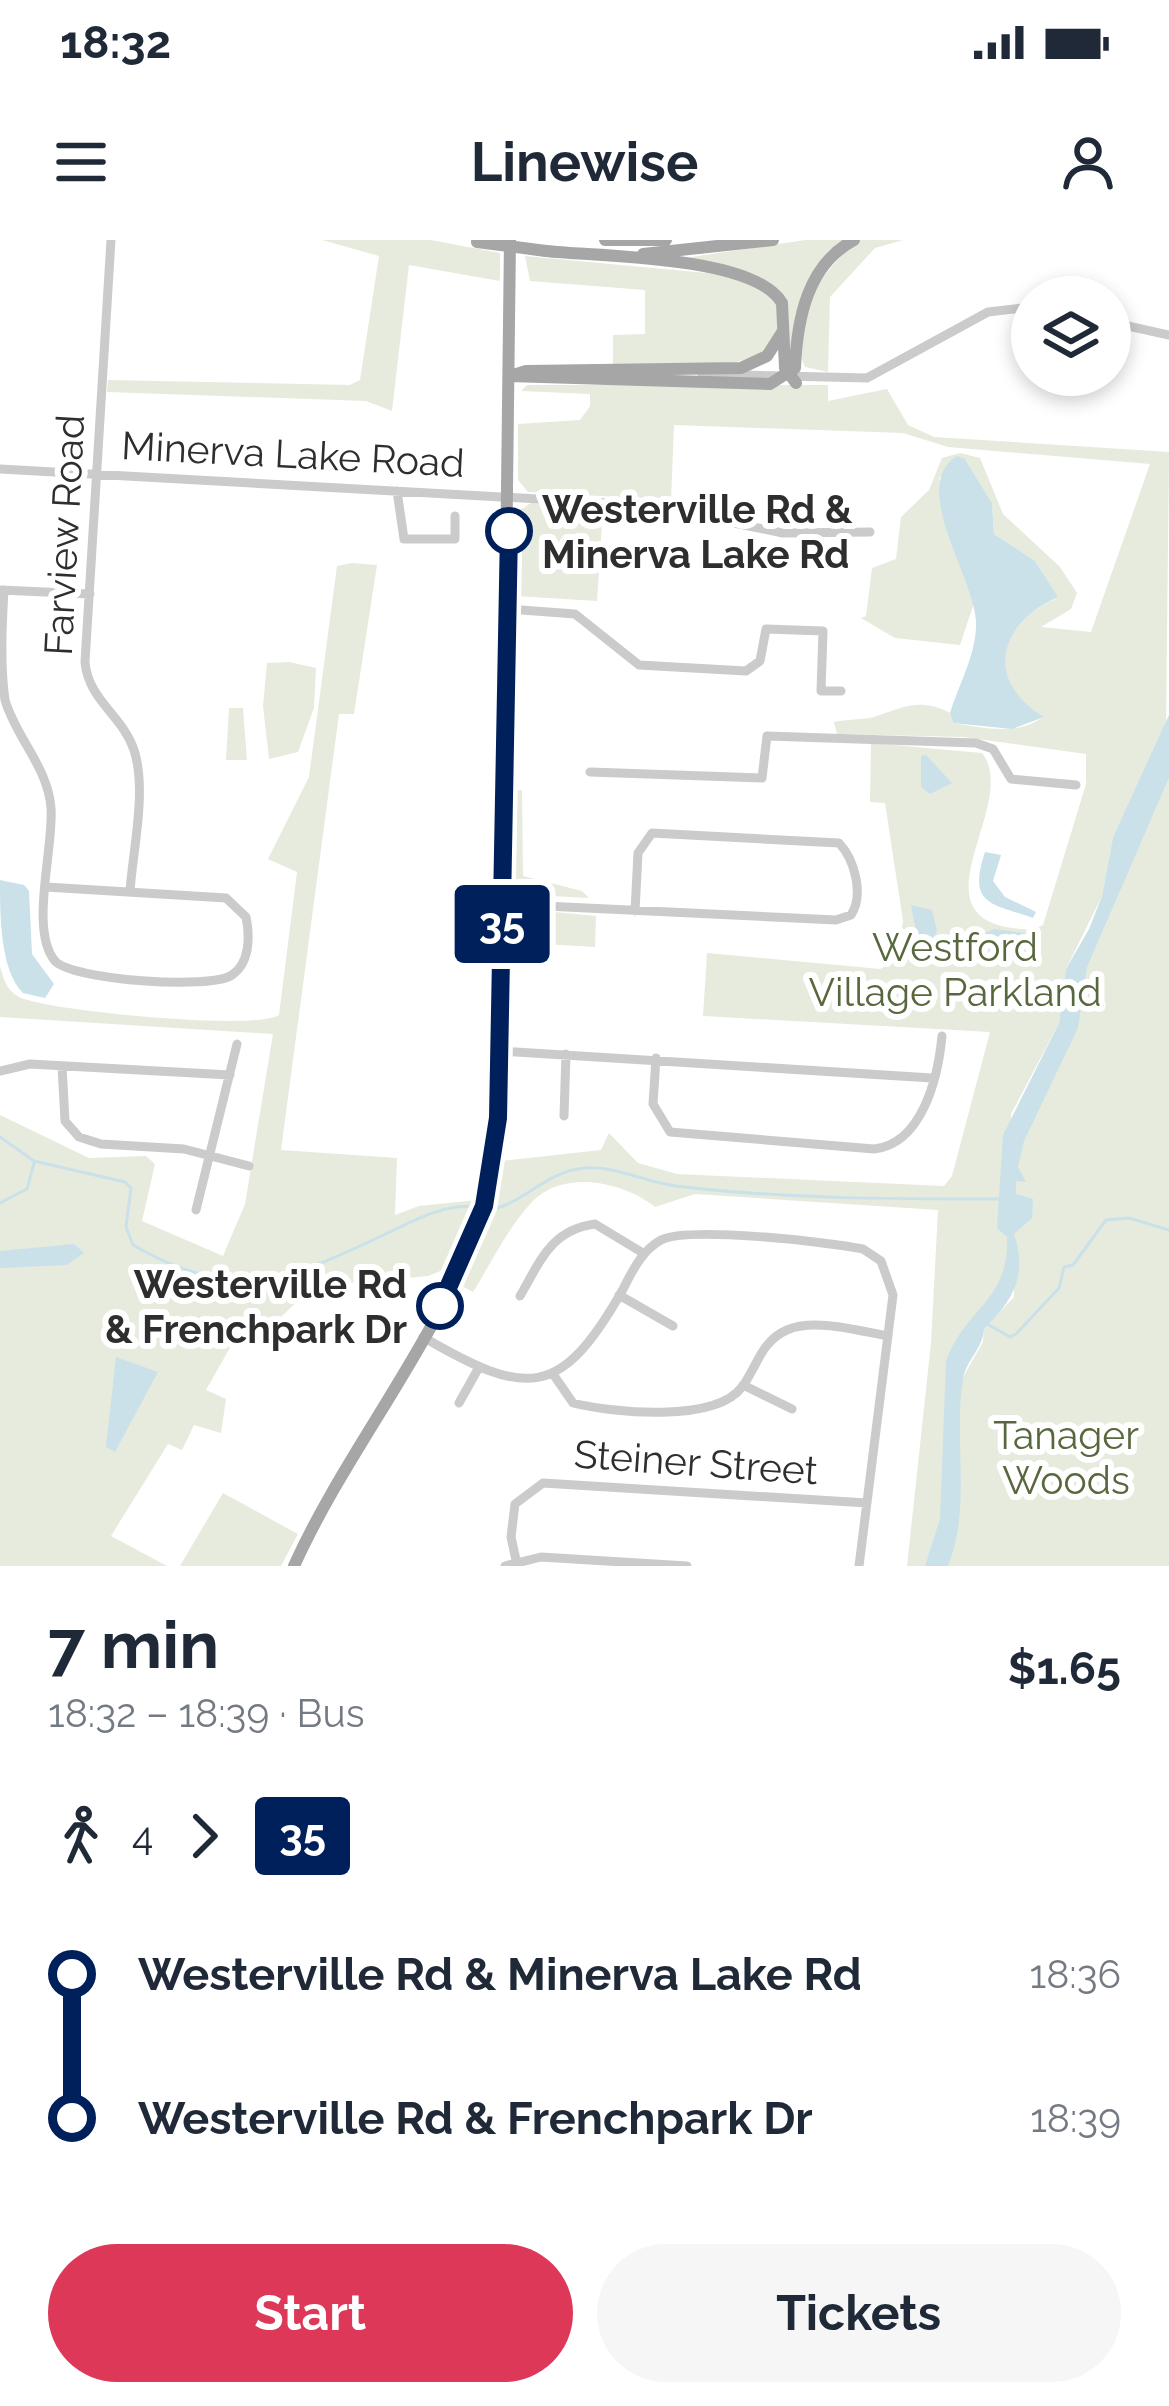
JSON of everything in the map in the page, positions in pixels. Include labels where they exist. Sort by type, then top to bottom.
[{"type":"main road","points":[[468,240],[753,277],[779,297],[792,380]]},
{"type":"main road","points":[[293,1564],[455,1278],[485,1202],[500,1051],[510,240]]},
{"type":"main road","points":[[605,240],[667,240]]},
{"type":"main road","points":[[546,251],[651,254],[773,240]]},
{"type":"main road","points":[[792,380],[811,284],[842,246],[854,240]]},
{"type":"main road","points":[[509,376],[526,371],[638,373],[748,366],[773,351],[785,324]]},
{"type":"main road","points":[[509,376],[770,384],[792,380]]},
{"type":"street","name":"Farview Road","points":[[111,240],[88,682],[126,732],[137,766],[130,891]]},
{"type":"street","points":[[638,373],[792,380],[874,376],[988,312],[1011,309]]},
{"type":"street","points":[[1131,326],[1169,334]]},
{"type":"street","name":"Minerva Lake Road","points":[[0,469],[646,505],[783,533],[870,532]]},
{"type":"street","points":[[397,490],[404,539],[455,539],[455,516]]},
{"type":"street","points":[[46,887],[234,902],[248,924],[242,965],[235,974],[212,982],[69,972],[55,961],[44,939],[46,887],[51,810],[47,786],[3,706],[2,590],[90,594]]},
{"type":"street","points":[[507,609],[574,614],[625,658],[646,666],[753,669],[764,632],[770,628],[824,631],[821,691],[841,692]]},
{"type":"street","points":[[590,772],[761,778],[766,736],[857,735],[976,743],[993,749],[1011,779],[1076,784]]},
{"type":"street","points":[[502,904],[836,920],[851,916],[858,894],[850,857],[839,843],[646,836],[638,853],[635,910]]},
{"type":"street","points":[[656,1058],[653,1104],[658,1120],[670,1132],[874,1149],[902,1141],[918,1122],[942,1036]]},
{"type":"street","points":[[196,1210],[237,1044]]},
{"type":"street","points":[[500,1051],[932,1078]]},
{"type":"street","points":[[564,1116],[566,1054]]},
{"type":"street","points":[[0,1071],[30,1064],[230,1075]]},
{"type":"street","points":[[62,1066],[64,1120],[80,1137],[249,1166]]},
{"type":"street","points":[[520,1296],[549,1245],[569,1228],[595,1223],[643,1253]]},
{"type":"street","points":[[423,1337],[478,1369],[527,1380],[553,1374],[594,1340],[643,1253],[660,1240],[695,1234],[842,1245],[881,1262],[893,1295],[859,1566]]},
{"type":"street","points":[[619,1295],[673,1326]]},
{"type":"street","points":[[553,1374],[564,1396],[583,1406],[693,1412],[716,1408],[743,1385],[764,1347],[789,1329],[820,1327],[888,1336]]},
{"type":"street","points":[[459,1403],[478,1369]]},
{"type":"street","points":[[743,1385],[792,1409]]},
{"type":"street","name":"Steiner Street","points":[[516,1560],[511,1537],[515,1504],[522,1494],[543,1483],[867,1503]]},
{"type":"street","points":[[505,1566],[516,1560],[687,1566]]},
{"type":"green space","points":[[322,240],[431,240],[500,253],[500,281],[409,265],[392,411],[366,401],[107,392],[108,380],[350,385],[360,380],[379,256]]},
{"type":"green space","points":[[805,240],[844,240],[796,313],[788,363],[788,312],[770,282],[678,259]]},
{"type":"green space","points":[[857,240],[903,240],[875,248],[830,297],[828,372],[805,367],[799,332],[803,315],[821,281]]},
{"type":"green space","points":[[525,256],[744,279],[775,301],[779,328],[770,346],[750,358],[723,365],[613,367],[613,335],[645,334],[645,290],[530,281]]},
{"type":"green space","points":[[527,385],[828,385],[828,401],[887,389],[908,425],[934,437],[1169,452],[1166,727],[1113,837],[1102,896],[1066,969],[1059,1023],[1011,1114],[1007,1274],[947,1360],[963,1377],[983,1342],[984,1329],[1014,1297],[1013,1172],[1073,996],[1169,778],[1169,1566],[907,1566],[931,1343],[938,1210],[695,1194],[655,1207],[627,1191],[576,1182],[544,1192],[531,1203],[473,1292],[458,1284],[487,1219],[501,1161],[601,1150],[609,1133],[638,1163],[677,1174],[944,1186],[952,1176],[990,1032],[703,1016],[707,953],[880,969],[896,961],[903,921],[885,803],[870,802],[871,743],[982,753],[990,774],[989,798],[969,877],[970,899],[981,916],[1006,927],[1043,925],[1086,784],[1086,754],[963,737],[837,734],[834,722],[920,705],[950,713],[953,723],[988,728],[1022,727],[1043,717],[1012,686],[1006,653],[1022,622],[1057,598],[1036,562],[994,534],[992,503],[965,459],[939,478],[975,600],[960,645],[895,638],[861,618],[866,616],[872,568],[896,559],[901,517],[929,490],[942,458],[960,453],[980,458],[1003,514],[1060,567],[1077,593],[1071,609],[1041,627],[1091,632],[1150,464],[948,447],[903,433],[674,425],[671,500],[528,492],[518,480],[518,424],[580,420],[590,406],[590,394],[521,391]]},
{"type":"green space","points":[[531,503],[603,507],[597,601],[516,596],[517,512]]},
{"type":"green space","points":[[377,565],[354,714],[339,714],[281,1150],[397,1158],[395,1215],[419,1206],[478,1200],[448,1275],[443,1270],[428,1276],[312,1287],[281,1317],[244,1323],[206,1390],[226,1399],[221,1433],[194,1425],[182,1450],[168,1444],[111,1536],[167,1566],[0,1566],[0,1115],[89,1158],[146,1156],[155,1164],[142,1221],[223,1256],[245,1204],[273,1034],[0,1017],[0,966],[4,980],[19,997],[68,1008],[194,1020],[279,1015],[297,872],[268,859],[309,777],[337,566]]},
{"type":"green space","points":[[267,663],[316,668],[314,708],[298,752],[269,759],[263,706]]},
{"type":"green space","points":[[229,708],[243,708],[247,760],[226,760]]},
{"type":"green space","points":[[511,790],[522,790],[523,876],[582,891],[589,898],[511,894]]},
{"type":"green space","points":[[514,908],[596,916],[595,947],[508,942],[509,914]]},
{"type":"green space","points":[[223,1493],[298,1534],[281,1566],[180,1566]]},
{"type":"water","points":[[957,456],[965,459],[992,503],[994,534],[1035,561],[1058,597],[1022,622],[1006,653],[1012,686],[1044,717],[1012,729],[953,723],[950,713],[976,634],[973,603],[941,510],[939,488],[944,470]]},
{"type":"water","points":[[1169,715],[1169,778],[1087,967],[1078,1028],[1024,1141],[1018,1167],[1026,1182],[1016,1181],[1016,1194],[1033,1199],[1032,1218],[1014,1234],[1019,1262],[1015,1286],[984,1329],[963,1379],[961,1497],[955,1543],[948,1566],[925,1566],[940,1519],[946,1361],[964,1328],[994,1291],[1006,1259],[1007,1237],[997,1228],[1003,1135],[1059,1023],[1066,969],[1102,896],[1113,837]]},
{"type":"water","points":[[926,755],[952,783],[930,794],[921,787],[921,756]]},
{"type":"water","points":[[985,852],[1001,855],[993,881],[1005,897],[1036,912],[1033,918],[995,905],[981,893]]},
{"type":"water","points":[[0,880],[24,885],[29,891],[32,954],[54,984],[45,998],[23,993],[10,971],[3,941]]},
{"type":"water","points":[[911,905],[932,910],[937,931],[931,942],[917,938]]},
{"type":"water","points":[[994,929],[1024,933],[1034,942],[998,954],[976,943],[957,952],[949,948]]},
{"type":"water","points":[[74,1244],[84,1253],[67,1265],[0,1268],[0,1251]]},
{"type":"water","points":[[116,1357],[158,1372],[115,1452],[106,1447]]},
{"type":"waterway","points":[[0,1137],[34,1161],[125,1182],[131,1188],[126,1227],[133,1245],[203,1275],[265,1278],[295,1272],[433,1213],[474,1207]]},
{"type":"waterway","points":[[0,1203],[27,1189],[34,1163]]},
{"type":"waterway","points":[[494,1209],[560,1174],[585,1168],[609,1169],[676,1186],[756,1194],[1000,1199]]},
{"type":"waterway","points":[[989,1325],[1010,1337],[1016,1334],[1059,1288],[1064,1267],[1073,1265],[1106,1220],[1129,1218],[1169,1230]]},
{"type":"bus line","name":"35","points":[[440,1306],[484,1206],[498,1118],[509,531]]},
{"type":"place","name":"Westerville Rd & Minerva Lake Rd","points":[[509,531]]},
{"type":"place","name":"Westerville Rd & Frenchpark Dr","points":[[440,1306]]},
{"type":"park label","name":"Westford Village Parkland","points":[[955,970]]},
{"type":"park label","name":"Tanager Woods","points":[[1066,1458]]}]
